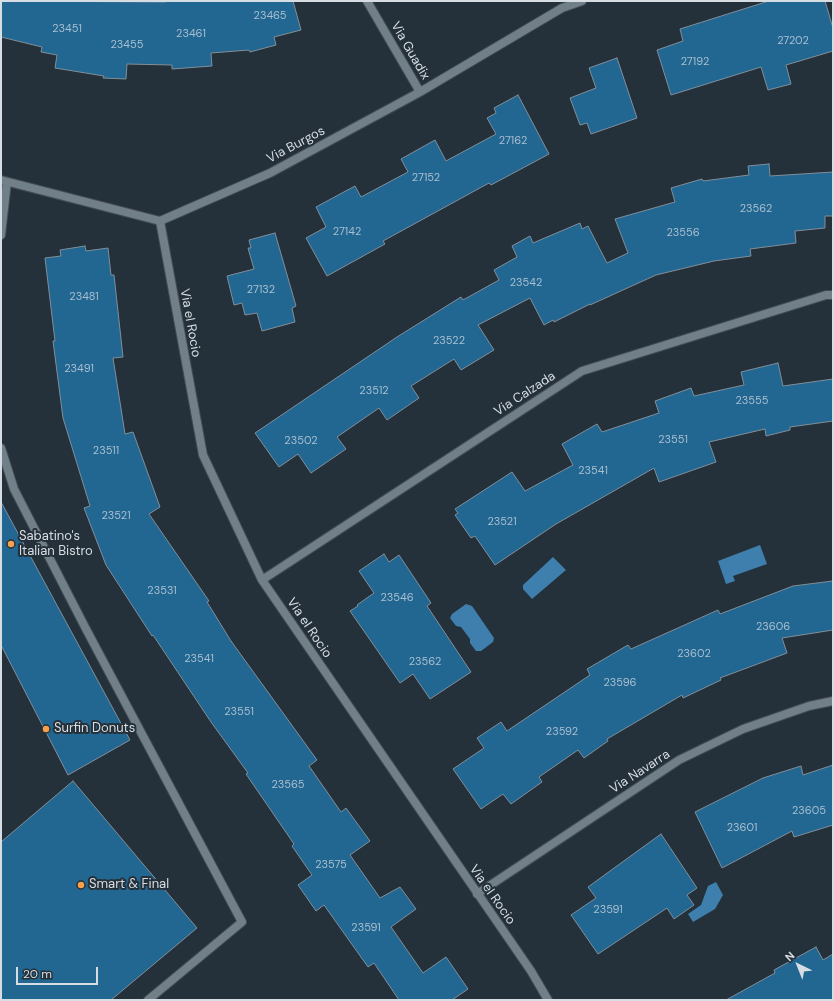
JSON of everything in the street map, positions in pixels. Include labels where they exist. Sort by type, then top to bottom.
[{"type":"street","name":"Via Guadix","points":[[367,1],[420,92]]},
{"type":"street","name":"Via Burgos","points":[[160,221],[270,173],[420,92],[562,8],[582,1]]},
{"type":"street","points":[[1,235],[4,181],[160,221]]},
{"type":"street","name":"Via el Rocio","points":[[160,221],[203,455],[262,580],[531,971],[548,1000]]},
{"type":"street","name":"Via Calzada","points":[[262,580],[582,371],[826,295],[833,295]]},
{"type":"street","points":[[1,448],[14,490],[86,629],[242,922],[148,1000]]},
{"type":"street","name":"Via Navarra","points":[[477,894],[679,760],[743,729],[810,706],[833,701]]},
{"type":"water","points":[[760,545],[767,564],[733,576],[735,581],[726,584],[718,561]]},
{"type":"water","points":[[553,557],[566,570],[532,599],[523,589],[523,585]]},
{"type":"water","points":[[466,604],[472,606],[494,638],[493,642],[481,651],[476,651],[470,643],[470,639],[461,627],[456,626],[450,618],[452,614]]},
{"type":"water","points":[[716,882],[723,895],[715,909],[693,922],[688,914],[701,905],[708,886]]},
{"type":"building","points":[[1,1],[293,1],[301,30],[274,37],[276,45],[250,52],[249,50],[211,53],[212,66],[172,69],[172,65],[127,64],[126,79],[103,78],[104,76],[55,68],[57,55],[41,52],[42,47],[1,37]]},
{"type":"building","points":[[769,1],[825,1],[833,28],[833,51],[786,65],[791,84],[768,90],[761,67],[671,95],[657,50],[683,41],[680,29]]},
{"type":"building","points":[[617,58],[637,118],[591,134],[587,123],[580,125],[570,98],[596,88],[589,68]]},
{"type":"building","points":[[518,95],[549,154],[491,185],[489,183],[383,241],[385,244],[327,276],[306,238],[326,227],[316,207],[355,186],[361,197],[408,172],[401,159],[435,140],[446,161],[496,134],[487,118],[496,113],[494,108]]},
{"type":"building","points":[[769,164],[770,176],[833,172],[833,216],[825,216],[825,228],[795,231],[796,243],[750,249],[751,256],[714,261],[656,275],[590,304],[554,322],[553,320],[544,325],[530,298],[478,325],[494,350],[461,370],[454,359],[411,386],[419,398],[387,420],[379,408],[337,437],[346,449],[311,473],[298,454],[279,467],[255,433],[397,337],[461,297],[463,300],[499,280],[494,270],[517,257],[512,246],[530,236],[533,243],[580,223],[582,229],[588,226],[607,263],[628,253],[615,219],[675,202],[671,188],[702,179],[703,181],[749,175],[748,166]]},
{"type":"building","points":[[275,233],[296,306],[292,308],[295,322],[262,331],[257,313],[245,315],[242,303],[234,305],[227,276],[254,269],[248,248],[251,248],[249,240]]},
{"type":"building","points":[[85,246],[86,251],[108,248],[111,275],[114,275],[123,357],[113,358],[125,434],[133,432],[160,507],[149,514],[209,601],[207,602],[231,641],[317,760],[309,766],[341,812],[346,808],[370,841],[350,855],[380,898],[400,887],[416,909],[391,927],[423,973],[446,957],[468,989],[452,1000],[399,1000],[374,963],[368,967],[324,905],[316,911],[298,885],[312,875],[292,846],[294,844],[246,774],[248,773],[211,722],[153,635],[152,636],[106,565],[84,508],[90,506],[63,418],[53,341],[55,341],[45,258],[61,256],[60,250]]},
{"type":"building","points":[[778,363],[783,386],[833,379],[833,421],[790,427],[790,430],[766,436],[765,429],[709,442],[716,462],[659,482],[654,468],[556,524],[495,565],[475,536],[471,538],[455,515],[458,513],[455,509],[512,472],[525,491],[573,465],[562,444],[597,424],[602,432],[659,413],[655,401],[691,388],[694,396],[744,385],[741,372]]},
{"type":"building","points":[[1,502],[130,740],[68,775],[1,645]]},
{"type":"building","points":[[384,554],[389,562],[399,555],[431,603],[427,606],[471,672],[430,699],[413,674],[400,683],[350,611],[374,593],[359,571]]},
{"type":"building","points":[[833,581],[833,630],[782,638],[787,653],[720,678],[721,680],[683,698],[682,695],[607,739],[608,741],[584,758],[578,750],[539,777],[542,782],[511,804],[503,794],[481,809],[453,769],[484,748],[477,738],[501,722],[507,731],[590,675],[587,669],[628,645],[631,649],[718,610],[720,614],[793,586]]},
{"type":"building","points":[[833,765],[833,825],[794,837],[792,831],[722,868],[695,812],[763,778],[801,766],[803,775]]},
{"type":"building","name":"Smart & Final","points":[[73,781],[197,928],[111,1000],[1,1000],[1,842]]},
{"type":"building","points":[[661,834],[697,888],[687,895],[694,905],[674,919],[667,908],[598,954],[571,915],[596,898],[588,887]]},
{"type":"building","points":[[816,947],[823,960],[833,954],[833,1000],[726,1000],[775,973],[774,970]]},
{"type":"place","name":"Sabatino's Italian Bistro","points":[[11,544]]},
{"type":"place","name":"Surfin Donuts","points":[[46,729]]},
{"type":"place","name":"Smart & Final","points":[[81,885]]}]
